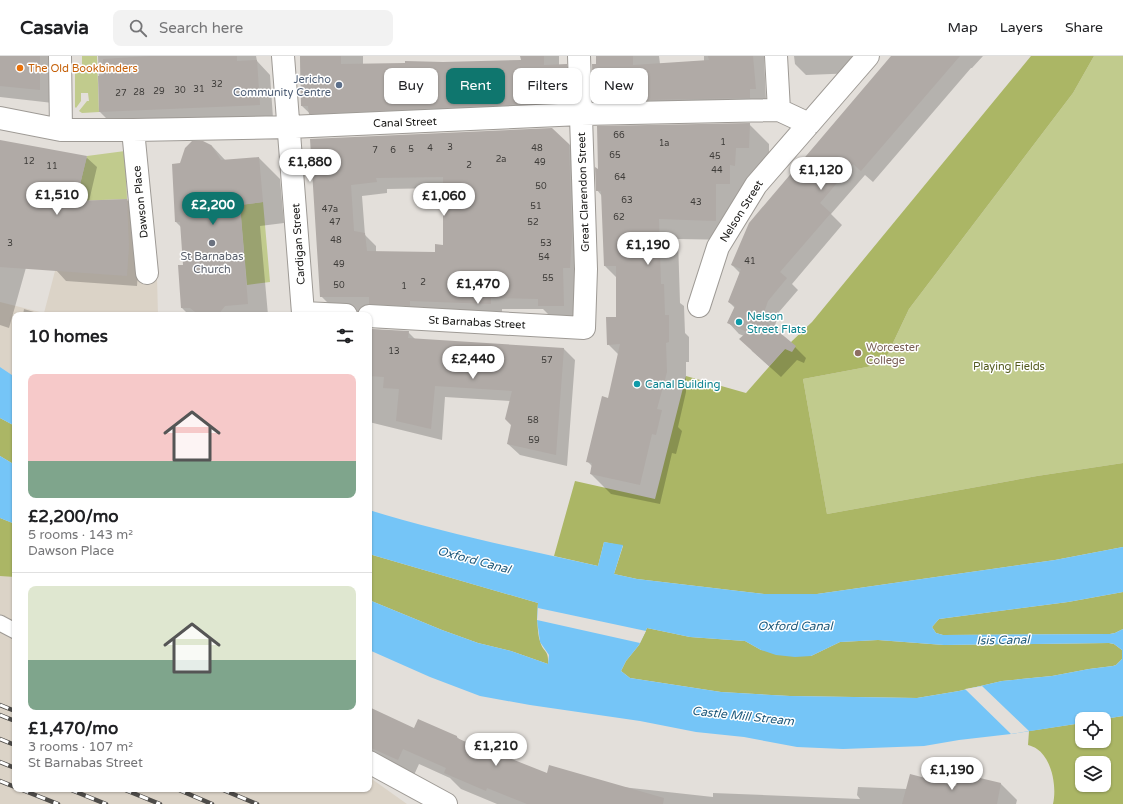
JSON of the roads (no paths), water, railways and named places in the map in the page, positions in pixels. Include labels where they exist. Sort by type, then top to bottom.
[{"type":"street","points":[[60,56],[61,130]]},
{"type":"street","name":"Cardigan Street","points":[[282,56],[303,312]]},
{"type":"street","name":"Great Clarendon Street","points":[[579,56],[586,269],[584,328]]},
{"type":"street","points":[[776,56],[779,110]]},
{"type":"street","name":"Nelson Street","points":[[699,306],[718,248],[756,185],[868,56]]},
{"type":"street","name":"Canal Street","points":[[0,118],[61,130],[133,130],[289,127],[581,114],[779,110],[809,124]]},
{"type":"street","name":"Dawson Place","points":[[133,130],[147,273]]},
{"type":"street","name":"St Barnabas Street","points":[[372,316],[584,328]]},
{"type":"street","points":[[372,764],[446,804]]},
{"type":"lane","points":[[0,624],[12,630]]},
{"type":"water","points":[[0,367],[12,375],[12,424],[0,418]]},
{"type":"water","points":[[0,456],[12,463],[12,523],[0,518]]},
{"type":"water","points":[[372,511],[511,547],[598,566],[604,542],[623,545],[614,574],[637,579],[764,594],[817,594],[1055,560],[1123,547],[1123,592],[1068,602],[939,619],[932,627],[936,633],[943,635],[1110,634],[1123,629],[1123,716],[1111,718],[1111,712],[1075,712],[1075,724],[924,746],[843,749],[797,747],[744,737],[696,732],[640,721],[480,696],[430,677],[372,651],[372,601],[478,643],[511,651],[548,664],[549,655],[540,642],[537,620],[538,603],[372,555]],"holes":[[[647,628],[690,637],[745,641],[761,650],[776,655],[795,657],[811,656],[840,642],[878,640],[944,645],[1109,643],[1114,644],[1122,650],[1122,659],[1113,666],[1052,676],[1002,681],[959,691],[917,698],[790,696],[721,692],[630,678],[621,671],[626,661],[639,645]]]},
{"type":"railway","points":[[0,705],[12,710]]},
{"type":"railway","points":[[0,715],[12,720]]},
{"type":"railway","points":[[0,739],[12,744]]},
{"type":"railway","points":[[0,762],[12,767]]},
{"type":"railway","points":[[0,781],[12,786]]},
{"type":"railway","points":[[28,792],[58,804]]},
{"type":"railway","points":[[76,792],[106,804]]},
{"type":"railway","points":[[130,792],[160,804]]},
{"type":"railway","points":[[184,792],[212,804]]},
{"type":"railway","points":[[228,792],[257,804]]},
{"type":"place","name":"The Old Bookbinders","points":[[20,68]]},
{"type":"place","name":"Jericho Community Centre","points":[[339,85]]},
{"type":"place","name":"St Barnabas Church","points":[[212,243]]},
{"type":"place","name":"Nelson Street Flats","points":[[739,322]]},
{"type":"place","name":"Worcester College","points":[[858,353]]},
{"type":"place","name":"Canal Building","points":[[637,384]]},
{"type":"park label","name":"Playing Fields","points":[[1009,366]]},
{"type":"water label","name":"Oxford Canal","points":[[474,560]]},
{"type":"water label","name":"Oxford Canal","points":[[795,626]]},
{"type":"water label","name":"Isis Canal","points":[[1003,640]]},
{"type":"water label","name":"Castle Mill Stream","points":[[743,716]]}]
